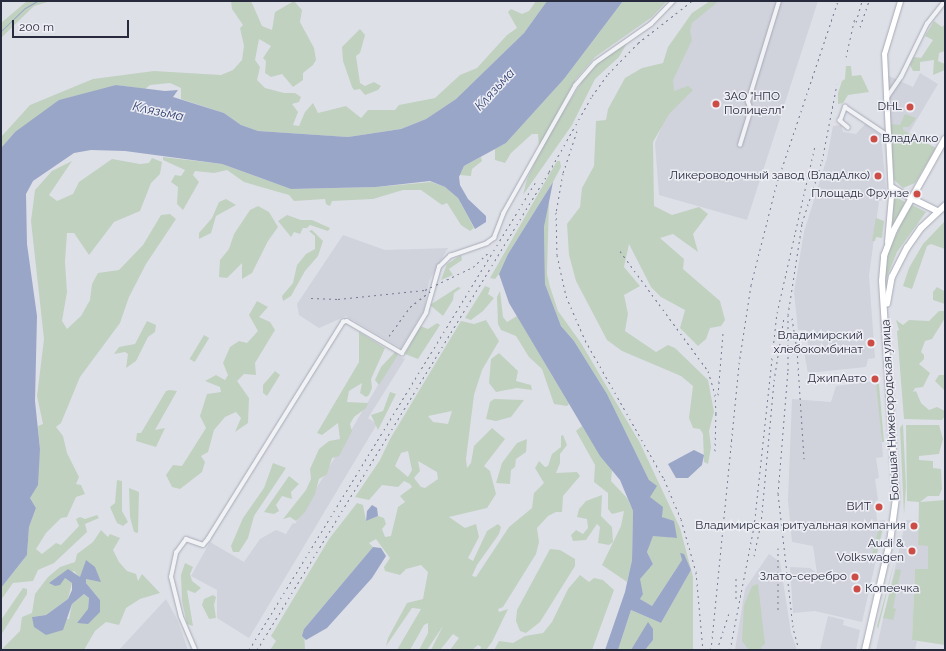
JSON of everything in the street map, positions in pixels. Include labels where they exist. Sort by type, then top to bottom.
[{"type":"main road","points":[[887,245],[891,214],[891,186],[885,100],[884,48],[900,1]]},
{"type":"main road","name":"Большая Нижегородская улица","points":[[865,650],[890,542],[896,498],[886,310],[882,281],[887,245],[911,198],[945,138]]},
{"type":"main road","points":[[891,186],[911,198],[938,211]]},
{"type":"main road","name":"Большая Нижегородская улица","points":[[886,310],[889,290],[899,261],[921,228],[945,206]]},
{"type":"street","points":[[195,650],[181,617],[171,577],[176,552],[186,539],[203,545],[208,540],[343,322],[347,321],[402,353],[426,313],[439,267],[450,256],[487,243],[494,238],[503,214],[576,86],[594,63],[651,24],[673,1]]},
{"type":"street","points":[[740,145],[751,110],[748,102],[779,1]]},
{"type":"street","points":[[885,100],[901,77],[927,24],[945,1]]},
{"type":"street","points":[[848,128],[840,121],[845,108],[887,135]]},
{"type":"shaded area","points":[[713,1],[818,1],[747,220],[659,195],[655,143],[663,123],[671,74],[692,23]]},
{"type":"shaded area","points":[[920,73],[938,84],[909,133],[890,124],[887,75],[913,87]]},
{"type":"shaded area","points":[[865,124],[881,136],[887,199],[879,201],[869,276],[875,358],[868,359],[866,367],[808,373],[803,347],[808,346],[806,330],[798,330],[794,292],[804,232],[827,158],[833,126],[841,125],[843,132],[856,134]]},
{"type":"shaded area","points":[[343,235],[385,250],[448,248],[429,281],[424,310],[401,348],[346,316],[319,328],[299,315],[297,304]]},
{"type":"shaded area","points":[[396,355],[405,359],[368,418],[377,424],[249,638],[217,618],[217,590],[191,576],[210,542],[244,562],[260,539],[276,530],[286,534],[293,523],[295,524]]},
{"type":"shaded area","points":[[877,381],[883,457],[876,458],[879,478],[875,479],[878,500],[875,501],[877,521],[885,520],[862,622],[815,611],[793,613],[790,567],[810,568],[817,573],[813,546],[792,542],[788,500],[792,399],[831,402],[836,386]]},
{"type":"shaded area","points":[[906,520],[919,521],[918,545],[928,545],[928,569],[915,569],[912,640],[917,641],[915,650],[876,650]]},
{"type":"shaded area","points":[[769,554],[780,562],[791,633],[797,650],[735,650],[745,589]]},
{"type":"shaded area","points":[[166,599],[178,621],[188,650],[119,650]]},
{"type":"shaded area","points":[[828,616],[844,620],[843,625],[860,630],[856,650],[820,650]]},
{"type":"green space","points":[[27,1],[51,1],[34,6],[1,38],[1,23]]},
{"type":"green space","points":[[231,1],[251,1],[262,26],[272,30],[275,12],[294,1],[302,10],[300,22],[314,48],[316,60],[313,65],[303,73],[303,80],[293,87],[282,74],[271,77],[265,73],[266,61],[263,58],[271,46],[259,39],[255,60],[260,67],[257,80],[265,88],[284,93],[295,93],[301,97],[299,102],[292,104],[298,112],[293,125],[299,126],[305,112],[313,103],[318,113],[346,106],[361,118],[368,110],[395,110],[399,105],[435,98],[460,75],[477,68],[507,35],[517,28],[508,12],[511,9],[522,14],[529,11],[536,1],[547,1],[524,33],[456,99],[426,119],[401,129],[348,137],[258,131],[241,125],[224,113],[181,99],[181,88],[170,83],[150,85],[145,89],[116,85],[15,132],[1,148],[1,137],[30,105],[93,79],[154,71],[221,75],[233,70],[242,60],[244,46],[240,28],[243,25],[232,9]]},
{"type":"green space","points":[[623,1],[667,1],[652,17],[595,57],[576,79],[539,146],[538,134],[532,134],[511,153],[505,163],[495,160],[495,149],[506,143],[564,79]]},
{"type":"green space","points":[[710,1],[719,1],[692,23],[690,31],[692,40],[673,80],[674,91],[688,86],[693,90],[669,114],[653,142],[654,206],[672,215],[699,207],[708,214],[693,234],[698,252],[673,234],[660,238],[684,259],[683,269],[720,301],[725,320],[721,326],[710,328],[706,339],[698,346],[680,328],[685,310],[661,297],[651,287],[629,244],[624,267],[640,286],[624,295],[628,314],[625,331],[656,352],[668,345],[675,348],[708,380],[714,412],[709,431],[711,447],[708,464],[704,462],[703,434],[700,429],[693,428],[689,418],[693,386],[681,376],[622,351],[607,340],[576,281],[569,255],[567,224],[580,207],[582,188],[594,166],[596,121],[606,120],[608,109],[625,78],[642,68],[663,63],[668,47],[692,13]]},
{"type":"green space","points":[[934,21],[942,27],[945,24],[945,51],[939,53],[938,61],[945,64],[945,70],[933,75],[934,60],[920,62],[920,71],[913,71],[910,65],[914,57],[921,58],[933,40],[925,36]]},
{"type":"green space","points":[[360,29],[365,35],[360,53],[356,56],[360,83],[365,86],[374,82],[381,86],[378,90],[365,95],[360,89],[354,90],[352,87],[343,61],[342,47]]},
{"type":"green space","points":[[627,43],[619,57],[595,79],[572,125],[523,195],[527,179],[550,132],[585,77],[599,62]]},
{"type":"green space","points":[[846,66],[851,66],[852,76],[861,75],[869,92],[848,95],[843,103],[838,104],[838,93],[842,81],[845,79]]},
{"type":"green space","points":[[905,114],[916,118],[909,127],[903,127],[903,130],[936,148],[915,183],[903,188],[894,180],[890,124],[900,125]]},
{"type":"green space","points":[[163,157],[222,164],[292,189],[376,187],[431,182],[445,187],[458,198],[474,228],[470,231],[461,225],[447,203],[442,205],[421,190],[403,190],[373,199],[332,201],[330,206],[326,204],[325,199],[294,201],[289,195],[244,182],[227,170],[214,173],[195,171],[193,175],[199,182],[183,210],[177,204],[178,187],[171,182],[175,175],[181,176],[185,170],[163,160]]},
{"type":"green space","points":[[481,157],[482,161],[472,169],[471,176],[460,175],[464,166]]},
{"type":"green space","points":[[152,158],[162,162],[160,174],[151,183],[140,211],[114,222],[89,255],[74,233],[67,233],[65,262],[67,292],[62,321],[67,329],[81,316],[90,300],[92,284],[98,273],[119,270],[143,245],[161,215],[170,214],[176,219],[146,264],[129,297],[120,323],[80,377],[61,423],[56,427],[63,436],[67,453],[79,477],[76,484],[81,485],[85,494],[76,497],[67,517],[61,518],[46,533],[36,549],[42,554],[56,543],[61,545],[79,526],[76,519],[80,517],[85,519],[97,515],[99,518],[85,524],[87,532],[54,563],[38,570],[33,581],[13,583],[1,600],[1,588],[27,555],[29,527],[36,508],[30,498],[40,449],[38,426],[43,424],[37,396],[44,339],[31,221],[35,190],[52,171],[72,161],[49,195],[57,201],[73,194],[79,182],[112,159],[140,164],[149,163]]},
{"type":"green space","points":[[557,161],[560,161],[561,167],[553,182],[508,254],[499,274],[495,279],[490,278]]},
{"type":"green space","points":[[894,196],[905,202],[893,227],[892,226]]},
{"type":"green space","points":[[226,199],[236,205],[216,216],[211,233],[199,239],[199,233],[212,218],[219,202]]},
{"type":"green space","points":[[549,200],[547,274],[550,287],[558,311],[581,343],[640,443],[680,528],[693,577],[693,650],[645,650],[653,640],[631,650],[618,650],[631,610],[661,623],[691,570],[680,553],[682,560],[652,606],[640,599],[643,593],[639,579],[653,564],[647,552],[653,535],[676,538],[650,497],[649,480],[607,394],[574,341],[561,326],[545,284],[544,227]]},
{"type":"green space","points":[[910,204],[926,212],[897,252],[884,284],[888,253]]},
{"type":"green space","points":[[258,206],[269,212],[278,227],[268,241],[252,273],[242,279],[242,263],[227,278],[219,277],[220,260],[229,249],[234,234],[250,210]]},
{"type":"green space","points":[[287,215],[301,220],[312,220],[330,228],[328,231],[310,225],[307,228],[303,228],[300,234],[294,232],[291,237],[278,221]]},
{"type":"green space","points":[[876,218],[884,221],[882,238],[876,237],[875,241],[872,241]]},
{"type":"green space","points":[[945,221],[945,249],[931,244],[927,246],[912,289],[903,286],[909,268],[923,244]]},
{"type":"green space","points":[[312,230],[323,241],[318,256],[305,271],[291,296],[283,301],[282,296],[293,283],[297,265],[306,254],[315,249],[315,236],[309,231]]},
{"type":"green space","points":[[461,255],[462,260],[449,269],[453,275],[441,280],[447,264]]},
{"type":"green space","points":[[485,286],[490,288],[488,294],[494,298],[483,311],[471,320],[465,318]]},
{"type":"green space","points":[[458,287],[461,288],[454,293],[453,300],[443,316],[430,305]]},
{"type":"green space","points":[[937,287],[944,291],[945,304],[933,300],[933,292]]},
{"type":"green space","points":[[500,291],[503,317],[507,322],[517,316],[569,404],[567,406],[554,404],[542,369],[529,357],[516,336],[501,330],[498,324],[497,297]]},
{"type":"green space","points":[[257,301],[268,307],[259,317],[270,322],[275,330],[255,363],[256,375],[244,374],[237,381],[249,398],[248,423],[235,432],[241,418],[236,412],[225,417],[214,430],[208,452],[201,456],[205,462],[202,472],[180,489],[172,487],[166,475],[173,465],[182,466],[206,428],[200,416],[207,394],[221,392],[220,387],[205,381],[216,375],[225,380],[228,375],[223,363],[230,347],[239,341],[247,343],[258,331],[249,315]]},
{"type":"green space","points":[[939,311],[945,311],[945,318],[932,339],[925,341],[921,352],[924,355],[924,359],[919,364],[930,373],[923,387],[915,388],[913,392],[916,391],[921,403],[929,410],[937,407],[945,411],[945,416],[942,420],[904,419],[897,331],[899,330],[896,320],[903,325],[909,320],[929,321]]},
{"type":"green space","points":[[486,320],[499,341],[482,370],[474,395],[466,459],[467,468],[471,463],[474,446],[492,428],[505,439],[484,466],[490,471],[496,494],[487,508],[449,517],[465,528],[476,524],[479,537],[468,558],[473,561],[487,531],[498,524],[501,527],[499,534],[477,565],[472,576],[476,577],[509,527],[532,508],[534,493],[544,483],[535,468],[539,461],[545,467],[548,466],[552,454],[561,447],[561,436],[563,435],[567,445],[560,454],[560,463],[556,473],[577,472],[580,476],[563,496],[562,512],[556,512],[548,516],[537,528],[539,542],[536,554],[503,607],[498,609],[499,612],[508,609],[492,642],[486,650],[480,650],[481,647],[478,645],[472,650],[450,650],[459,638],[453,634],[440,650],[431,650],[443,626],[427,650],[419,650],[428,633],[428,623],[424,625],[410,650],[397,650],[421,609],[412,608],[386,646],[388,638],[407,603],[423,599],[428,572],[421,565],[406,569],[400,575],[385,571],[384,567],[390,558],[376,539],[369,543],[373,547],[304,629],[305,650],[270,650],[276,641],[271,636],[329,539],[357,503],[363,505],[366,521],[378,516],[384,518],[386,524],[382,529],[385,537],[391,536],[398,507],[405,502],[400,496],[412,487],[410,484],[404,481],[398,487],[382,485],[369,500],[355,497],[380,460],[390,439],[461,321],[474,324]],"holes":[[[452,411],[448,424],[433,422],[428,416]],[[408,451],[412,470],[408,477],[395,466],[401,453]],[[418,461],[437,472],[438,479],[425,488],[421,487],[414,478],[420,471]]]},
{"type":"green space","points":[[147,321],[156,325],[155,332],[148,337],[136,361],[126,368],[128,354],[125,352],[114,354],[119,347],[135,344]]},
{"type":"green space","points":[[437,323],[440,325],[418,359],[405,354],[420,326],[428,329]]},
{"type":"green space","points":[[359,332],[385,348],[371,379],[372,388],[369,395],[366,397],[360,393],[362,383],[349,391],[347,402],[368,403],[366,408],[354,417],[350,424],[352,431],[339,456],[332,458],[327,474],[319,479],[315,494],[305,512],[296,521],[290,517],[283,519],[306,490],[311,479],[310,469],[319,449],[329,441],[340,439],[338,423],[322,435],[317,433],[359,362]]},
{"type":"green space","points":[[204,335],[209,338],[195,362],[190,359]]},
{"type":"green space","points":[[396,351],[398,355],[379,385],[375,380],[381,367]]},
{"type":"green space","points":[[499,353],[518,371],[516,381],[531,385],[532,390],[517,388],[496,392],[489,383],[491,359]]},
{"type":"green space","points":[[275,371],[280,375],[267,396],[263,393],[263,385]]},
{"type":"green space","points":[[939,375],[945,375],[945,391],[935,381]]},
{"type":"green space","points":[[876,383],[879,384],[884,442],[882,442]]},
{"type":"green space","points":[[166,391],[177,391],[155,430],[165,428],[156,447],[136,441],[137,433],[141,433]]},
{"type":"green space","points":[[390,392],[396,394],[378,430],[371,415],[383,411]]},
{"type":"green space","points":[[494,399],[524,400],[511,417],[496,421],[486,419],[490,402]]},
{"type":"green space","points":[[903,424],[906,487],[904,515],[900,428]]},
{"type":"green space","points":[[906,425],[939,425],[943,439],[939,454],[919,456],[919,460],[933,461],[933,468],[941,469],[942,489],[939,496],[928,496],[920,502],[945,500],[945,645],[912,640],[915,569],[928,569],[928,546],[918,545],[919,502],[907,501]]},
{"type":"green space","points":[[582,426],[612,470],[611,481],[627,498],[633,511],[632,560],[627,582],[602,565],[621,526],[624,511],[612,514],[608,509],[608,493],[594,482],[595,465],[576,431]]},
{"type":"green space","points":[[527,439],[526,452],[516,459],[515,467],[511,470],[510,484],[496,483],[502,463],[517,443]]},
{"type":"green space","points":[[273,463],[286,468],[254,516],[248,538],[239,552],[233,552],[231,546],[243,518],[264,488]]},
{"type":"green space","points":[[289,476],[299,484],[291,492],[292,499],[282,496],[276,505],[279,511],[274,514],[264,512]]},
{"type":"green space","points":[[117,480],[122,481],[122,511],[128,522],[123,526],[117,523],[110,507],[115,503]]},
{"type":"green space","points":[[129,488],[139,492],[138,533],[134,532],[130,517]]},
{"type":"green space","points":[[602,495],[601,516],[612,527],[613,542],[609,545],[598,543],[600,527],[597,524],[586,540],[573,541],[571,535],[576,530],[583,534],[588,528],[587,519],[577,517],[579,509],[586,501]]},
{"type":"green space","points":[[880,525],[883,526],[876,557],[872,554]]},
{"type":"green space","points":[[101,530],[108,537],[110,534],[120,538],[113,550],[119,562],[127,571],[136,574],[138,581],[142,574],[160,593],[140,599],[126,608],[119,625],[106,622],[95,631],[84,650],[1,650],[20,631],[22,617],[32,613],[35,594],[48,577],[60,567],[75,562],[77,554],[93,542]],"holes":[[[74,571],[80,578],[86,579],[86,583],[100,600],[88,609],[89,598],[84,594],[72,604],[69,619],[32,617],[46,615],[68,599],[72,583],[65,578],[50,583]]]},
{"type":"green space","points":[[550,549],[560,550],[575,559],[575,566],[540,622],[526,633],[520,631],[516,621],[517,610]]},
{"type":"green space","points":[[896,556],[878,629],[877,626]]},
{"type":"green space","points":[[185,563],[193,567],[190,574],[192,581],[201,588],[195,593],[187,590],[193,626],[187,624],[182,601],[181,575]]},
{"type":"green space","points":[[896,569],[901,570],[893,608],[896,609],[893,620],[883,618]]},
{"type":"green space","points":[[580,575],[589,582],[594,578],[603,580],[614,590],[592,650],[494,650],[499,641],[513,643],[525,636],[543,633],[552,622],[568,589]]},
{"type":"green space","points":[[758,584],[765,644],[761,647],[762,650],[749,650],[742,641],[744,605],[752,586]]},
{"type":"green space","points":[[23,588],[27,589],[27,594],[1,635],[1,620]]},
{"type":"green space","points":[[213,595],[216,597],[214,605],[216,618],[209,619],[202,605],[204,599]]},
{"type":"water","name":"Клязьма","points":[[547,1],[623,1],[564,79],[506,143],[464,166],[459,177],[460,185],[468,199],[486,216],[486,222],[475,229],[458,198],[445,187],[430,181],[376,187],[291,189],[222,164],[125,151],[91,150],[74,153],[33,181],[26,194],[27,244],[37,316],[35,401],[40,449],[38,485],[30,498],[36,508],[29,527],[27,555],[1,588],[1,148],[15,132],[59,100],[116,85],[165,91],[178,90],[173,97],[224,113],[241,125],[258,131],[348,137],[401,129],[426,119],[456,99],[524,33]]},
{"type":"water","points":[[553,182],[544,227],[545,284],[561,326],[574,341],[607,394],[649,480],[657,486],[650,497],[663,507],[662,517],[674,521],[677,538],[653,536],[647,552],[653,564],[640,579],[643,594],[640,599],[652,606],[682,560],[680,553],[684,554],[691,570],[661,623],[631,610],[618,650],[605,650],[625,592],[632,560],[633,511],[620,480],[600,456],[509,303],[499,274],[508,254]]},
{"type":"water","points":[[694,450],[704,455],[702,465],[688,478],[676,478],[668,464]]},
{"type":"water","points":[[372,505],[377,508],[378,516],[366,521],[367,511]]},
{"type":"water","points":[[373,547],[381,548],[386,556],[372,578],[327,628],[306,640],[302,636],[304,629]]},
{"type":"water","points":[[86,560],[95,567],[101,582],[86,579],[86,583],[100,600],[100,612],[88,624],[77,623],[88,609],[89,598],[84,594],[72,604],[63,630],[46,635],[34,627],[32,617],[46,615],[68,599],[72,590],[72,583],[65,578],[60,585],[55,586],[49,583],[68,569],[80,577]]},
{"type":"water","points":[[648,622],[653,629],[653,640],[645,650],[631,650]]},
{"type":"waterway","points":[[1,31],[25,8],[37,1]]},
{"type":"railway","points":[[257,650],[549,172],[592,96],[608,74],[638,43],[692,1]]},
{"type":"railway","points":[[711,650],[739,364],[751,285],[776,186],[838,1]]},
{"type":"railway","points":[[856,22],[862,1]]},
{"type":"railway","points":[[860,27],[869,1]]},
{"type":"railway","points":[[846,57],[855,17]]},
{"type":"railway","points":[[799,650],[793,627],[778,494],[788,371],[788,315],[802,223],[822,161],[837,84]]},
{"type":"railway","points":[[577,131],[563,173],[556,212],[557,255],[566,296],[585,340],[664,479],[681,519],[696,572],[703,650]]},
{"type":"railway","points":[[730,650],[754,527],[777,313],[815,146]]},
{"type":"railway","points":[[249,650],[535,183]]},
{"type":"railway","points":[[620,251],[708,371],[715,394],[716,416]]},
{"type":"railway","points":[[311,298],[338,299],[425,290],[473,267],[488,253]]},
{"type":"railway","points":[[389,336],[410,307],[432,290]]},
{"type":"railway","points":[[754,556],[761,524],[774,381],[784,317]]},
{"type":"railway","points":[[792,318],[797,350],[804,459]]},
{"type":"railway","points":[[718,395],[723,333]]},
{"type":"railway","points":[[715,451],[716,411]]},
{"type":"railway","points":[[778,548],[778,613]]},
{"type":"railway","points":[[736,575],[736,599]]},
{"type":"railway","points":[[717,650],[729,614]]},
{"type":"place","name":"ЗАО \"НПО Полицелл\"","points":[[716,104]]},
{"type":"place","name":"DHL","points":[[910,107]]},
{"type":"place","name":"ВладАлко","points":[[874,139]]},
{"type":"place","name":"Ликероводочный завод (ВладАлко)","points":[[878,176]]},
{"type":"place","name":"Площадь Фрунзе","points":[[917,194]]},
{"type":"place","name":"Владимирский хлебокомбинат","points":[[871,343]]},
{"type":"place","name":"ДжипАвто","points":[[875,379]]},
{"type":"place","name":"ВИТ","points":[[879,507]]},
{"type":"place","name":"Владимирская ритуальная компания","points":[[914,526]]},
{"type":"place","name":"Audi & Volkswagen","points":[[912,551]]},
{"type":"place","name":"Злато-серебро","points":[[855,577]]},
{"type":"place","name":"Копеечка","points":[[857,589]]}]
